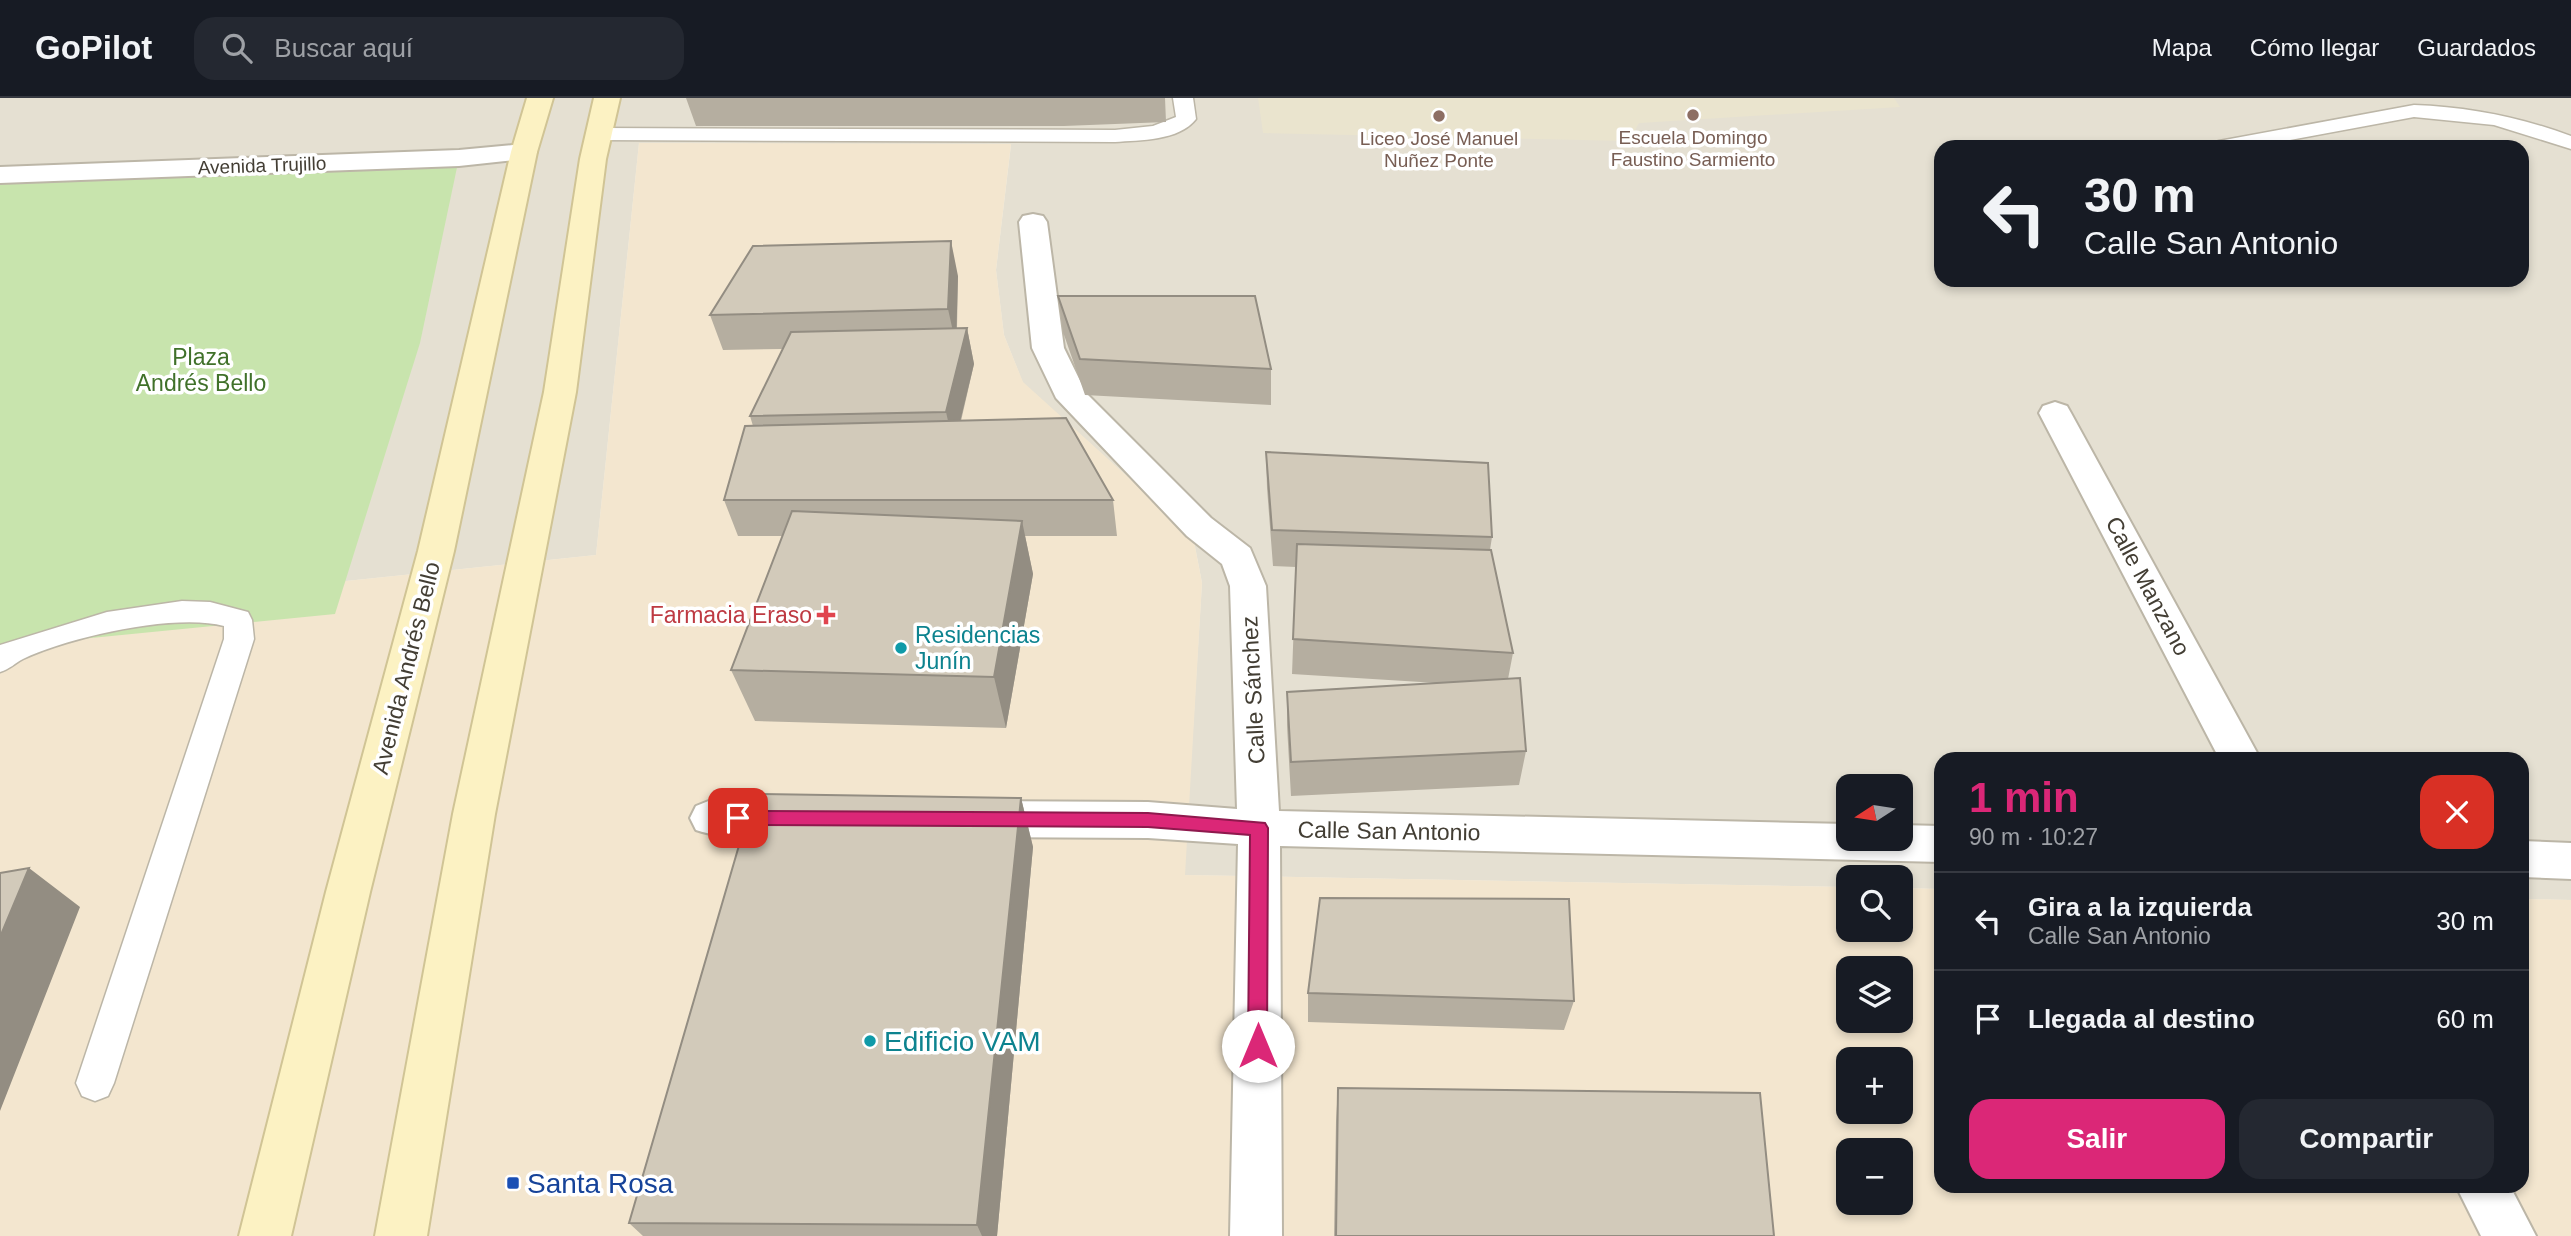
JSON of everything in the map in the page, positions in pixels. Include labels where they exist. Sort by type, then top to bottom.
[{"type":"street","name":"Avenida Andrés Bello","points":[[265,1236],[348,892],[436,551],[524,152],[540,98]]},
{"type":"street","points":[[401,1236],[474,814],[561,392],[603,116]]},
{"type":"street","name":"Avenida Trujillo","points":[[0,175],[458,159],[524,152]]},
{"type":"street","name":"Calle Sánchez","points":[[1033,222],[1048,348],[1059,376],[1072,398],[1199,527],[1237,557],[1248,586],[1259,828],[1256,1236]]},
{"type":"street","name":"Calle Manzano","points":[[2055,413],[2237,752]]},
{"type":"street","points":[[711,818],[834,818]]},
{"type":"street","name":"Calle San Antonio","points":[[943,819],[1148,820],[1259,828],[1934,844]]},
{"type":"street","points":[[2529,859],[2571,861]]},
{"type":"street","points":[[2485,1193],[2510,1236]]},
{"type":"lane","points":[[603,116],[1115,136],[1173,127],[1186,119],[1183,98]]},
{"type":"lane","points":[[2257,140],[2414,111],[2441,111],[2521,124],[2571,142]]},
{"type":"lane","points":[[0,661],[11,652],[96,626],[160,615],[208,612],[238,620],[239,639],[95,1083]]},
{"type":"shaded area","points":[[0,98],[2571,98],[2571,900],[2529,899],[2529,752],[1934,752],[1934,889],[1913,888],[1913,865],[1836,865],[1836,887],[1184,875],[1202,583],[1193,536],[1023,383],[1004,335],[996,270],[1011,145],[639,143],[596,555],[346,581],[0,626]]},
{"type":"shaded area","name":"Liceo José Manuel Nuñez Ponte","points":[[1258,98],[1894,98],[1900,107],[1639,123],[1629,141],[1263,133]]},
{"type":"shaded area","points":[[639,143],[1011,144],[996,270],[1004,335],[1023,382],[1193,536],[1202,583],[1185,875],[1836,887],[1836,942],[1913,942],[1913,888],[1934,889],[1934,1193],[2529,1193],[2529,899],[2571,900],[2571,1236],[0,1236],[0,626],[346,581],[596,555]]},
{"type":"green space","name":"Plaza Andrés Bello","points":[[459,158],[420,343],[335,614],[0,647],[0,175]]},
{"type":"building","points":[[951,241],[948,309],[710,315],[753,246]]},
{"type":"building","points":[[1058,296],[1255,296],[1271,369],[1080,359]]},
{"type":"building","points":[[967,328],[946,412],[750,416],[791,332]]},
{"type":"building","points":[[1066,418],[1113,500],[724,500],[745,426]]},
{"type":"building","points":[[1266,452],[1488,463],[1492,537],[1272,530]]},
{"type":"building","points":[[792,511],[1022,521],[994,677],[731,670]]},
{"type":"building","points":[[1297,544],[1491,550],[1513,653],[1293,639]]},
{"type":"building","points":[[1520,678],[1526,751],[1291,762],[1287,692]]},
{"type":"building","name":"Edificio VAM","points":[[754,794],[1021,798],[977,1225],[629,1223]]},
{"type":"building","points":[[29,868],[0,937],[0,873]]},
{"type":"building","points":[[1320,898],[1569,899],[1574,1001],[1308,993]]},
{"type":"building","points":[[1338,1088],[1760,1093],[1774,1236],[1336,1236]]},
{"type":"place","name":"Escuela Domingo Faustino Sarmiento","points":[[1693,115]]},
{"type":"place","name":"Liceo José Manuel Nuñez Ponte","points":[[1439,116]]},
{"type":"place","name":"Farmacia Eraso","points":[[826,615]]},
{"type":"place","name":"Residencias Junín","points":[[901,648]]},
{"type":"place","name":"Edificio VAM","points":[[870,1041]]},
{"type":"place","name":"Santa Rosa","points":[[513,1183]]},
{"type":"route","points":[[738,818],[1148,820],[1259,828],[1258,1046]]}]
